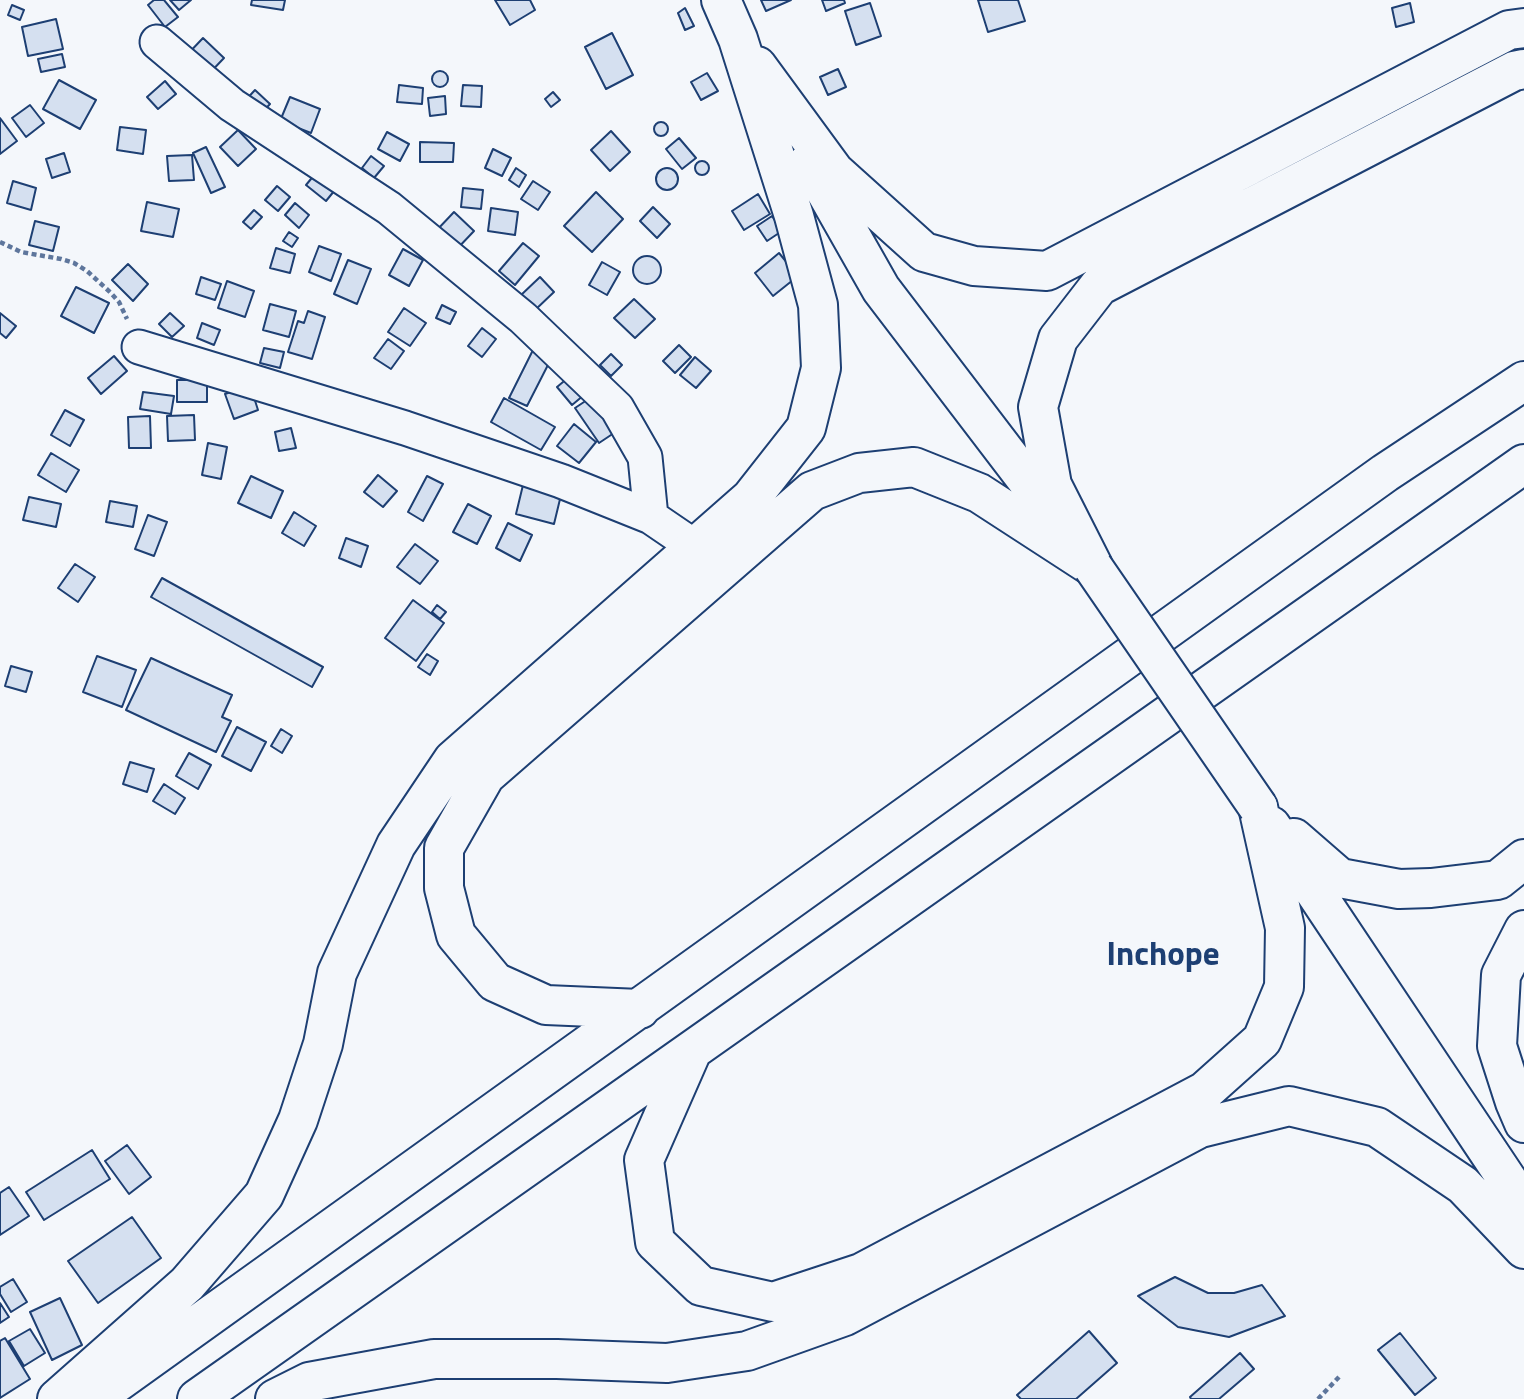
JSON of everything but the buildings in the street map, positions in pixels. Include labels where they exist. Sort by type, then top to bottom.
[{"type":"highway","points":[[57,1399],[187,1284],[264,1195],[298,1120],[323,1044],[337,973],[396,845],[453,760],[751,498],[806,428],[821,368],[818,305],[794,216],[738,39],[721,0]]},
{"type":"highway","points":[[738,39],[834,171],[924,252],[974,266],[1047,271],[1509,30],[1524,28]]},
{"type":"highway","points":[[738,39],[881,289],[1093,567],[1258,807],[1524,1205]]},
{"type":"highway","points":[[1093,567],[1052,485],[1038,407],[1058,339],[1099,286],[1514,71],[1524,69]]},
{"type":"highway","points":[[94,1399],[1385,473],[1524,381]]},
{"type":"highway","points":[[197,1399],[1524,464]]},
{"type":"highway","points":[[640,1009],[546,1004],[495,982],[456,935],[444,888],[444,848],[485,776],[812,491],[859,473],[914,467],[979,493],[1093,567]]},
{"type":"highway","points":[[691,1052],[644,1160],[655,1242],[701,1286],[773,1302],[861,1273],[1205,1091],[1262,1040],[1284,987],[1285,928],[1258,807]]},
{"type":"highway","points":[[1258,807],[1340,878],[1399,889],[1431,888],[1498,880],[1524,859]]},
{"type":"highway","points":[[1524,930],[1502,975],[1497,1046],[1524,1123]]},
{"type":"highway","points":[[275,1399],[309,1382],[434,1359],[557,1359],[667,1363],[747,1351],[845,1315],[1200,1128],[1289,1106],[1377,1127],[1463,1185],[1524,1249]]},
{"type":"street","points":[[158,42],[232,105],[389,208],[523,318],[617,408],[645,457],[651,517]]},
{"type":"street","points":[[139,347],[431,437],[561,481],[651,517],[695,547]]},
{"type":"path","points":[[0,242],[21,252],[74,263],[87,271],[119,302],[139,347]]},
{"type":"path","points":[[1318,1399],[1339,1377]]},
{"type":"district","name":"Inchope","points":[[1163,957]]}]
